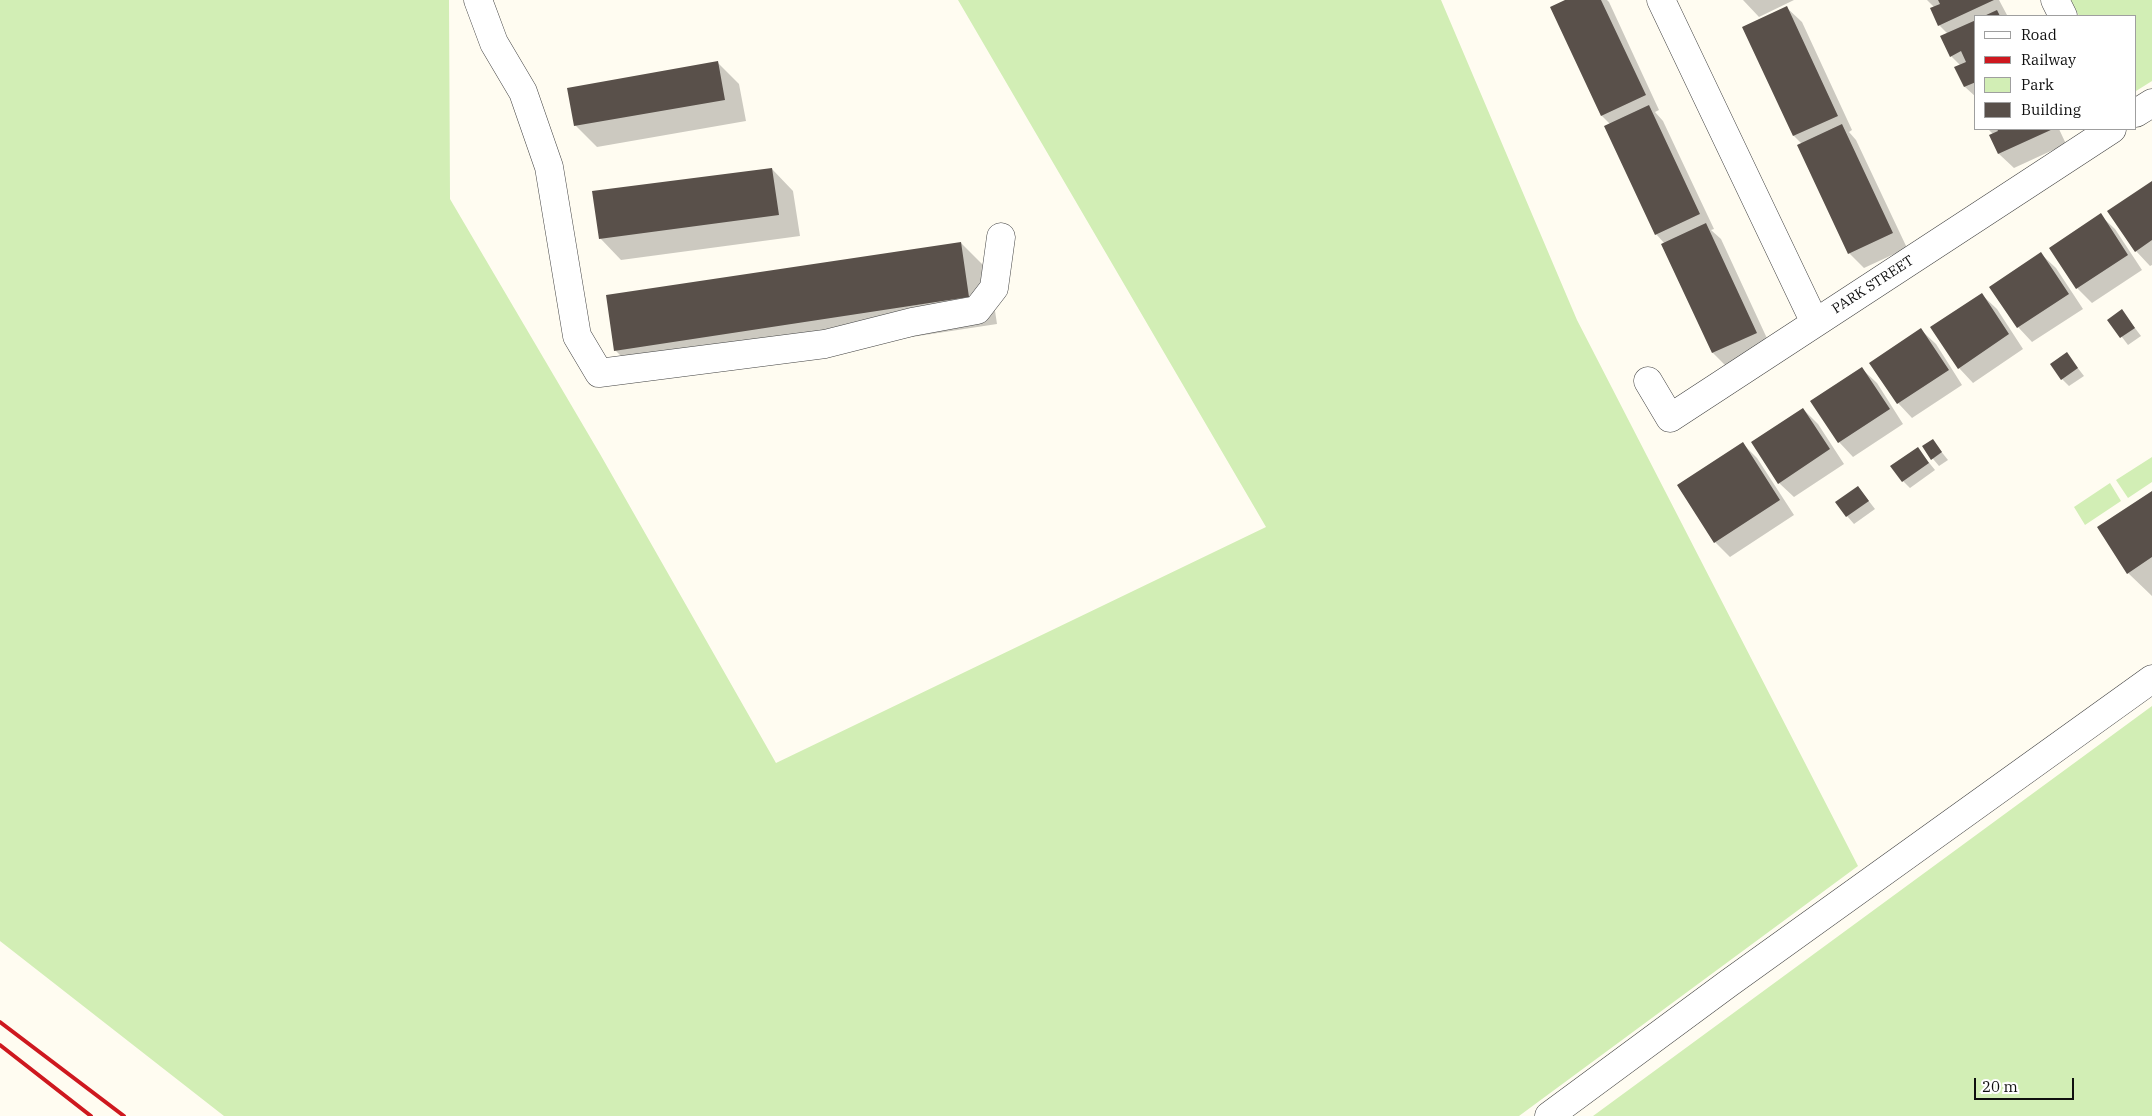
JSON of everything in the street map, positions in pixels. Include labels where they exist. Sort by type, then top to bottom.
[{"type":"street","points":[[478,0],[494,42],[524,92],[549,167],[577,336],[599,373],[825,344],[912,322],[977,310],[994,288],[1001,237]]},
{"type":"street","points":[[1661,0],[1816,323]]},
{"type":"street","points":[[2055,0],[2062,15]]},
{"type":"street","points":[[2137,112],[2152,103]]},
{"type":"street","name":"PARK STREET","points":[[1648,381],[1670,418],[2110,130]]},
{"type":"street","points":[[1548,1116],[1729,983],[2152,679]]},
{"type":"green space","points":[[0,0],[449,0],[450,199],[600,454],[776,763],[1266,527],[958,0],[1441,0],[1577,320],[1858,866],[1519,1116],[224,1116],[0,941]]},
{"type":"green space","points":[[2071,0],[2152,0],[2152,81],[2137,90],[2137,15],[2078,15]]},
{"type":"green space","points":[[2152,457],[2152,482],[2128,498],[2116,480]]},
{"type":"green space","points":[[2110,483],[2121,501],[2085,525],[2074,507]]},
{"type":"green space","points":[[2152,706],[2152,1116],[1593,1116]]},
{"type":"building","points":[[1565,0],[1601,0],[1646,95],[1601,116],[1550,7]]},
{"type":"building","points":[[1938,0],[1994,0],[1938,26],[1930,8],[1940,4]]},
{"type":"building","points":[[1787,6],[1838,116],[1793,136],[1742,27]]},
{"type":"building","points":[[1997,10],[2000,15],[1986,15]]},
{"type":"building","points":[[1974,21],[1974,83],[1964,87],[1954,67],[1966,62],[1961,51],[1950,57],[1940,36]]},
{"type":"building","points":[[718,61],[725,100],[574,126],[567,88]]},
{"type":"building","points":[[1649,105],[1700,214],[1655,235],[1604,126]]},
{"type":"building","points":[[1842,124],[1893,233],[1848,254],[1797,145]]},
{"type":"building","points":[[2051,130],[1998,154],[1989,135],[1998,131]]},
{"type":"building","points":[[772,168],[779,215],[599,239],[592,191]]},
{"type":"building","points":[[2152,181],[2152,240],[2135,252],[2107,211]]},
{"type":"building","points":[[2101,213],[2128,255],[2076,289],[2049,248]]},
{"type":"building","points":[[1706,223],[1757,333],[1712,353],[1661,244]]},
{"type":"building","points":[[961,242],[969,297],[614,351],[606,295]]},
{"type":"building","points":[[2041,252],[2069,294],[2017,328],[1989,287]]},
{"type":"building","points":[[1982,293],[2009,334],[1958,369],[1930,327]]},
{"type":"building","points":[[2122,309],[2135,328],[2120,338],[2107,320]]},
{"type":"building","points":[[1921,328],[1949,370],[1897,404],[1869,363]]},
{"type":"building","points":[[2067,352],[2078,368],[2061,380],[2050,364]]},
{"type":"building","points":[[1862,367],[1890,409],[1838,443],[1810,401]]},
{"type":"building","points":[[1803,408],[1830,449],[1778,484],[1751,442]]},
{"type":"building","points":[[1933,439],[1942,452],[1931,460],[1922,446]]},
{"type":"building","points":[[1743,442],[1780,500],[1714,543],[1677,485]]},
{"type":"building","points":[[1918,447],[1929,463],[1902,482],[1890,466]]},
{"type":"building","points":[[1858,486],[1869,501],[1846,517],[1835,502]]},
{"type":"building","points":[[2152,491],[2152,557],[2127,574],[2097,527]]},
{"type":"railway","points":[[0,1022],[124,1116]]},
{"type":"railway","points":[[0,1045],[91,1116]]}]
